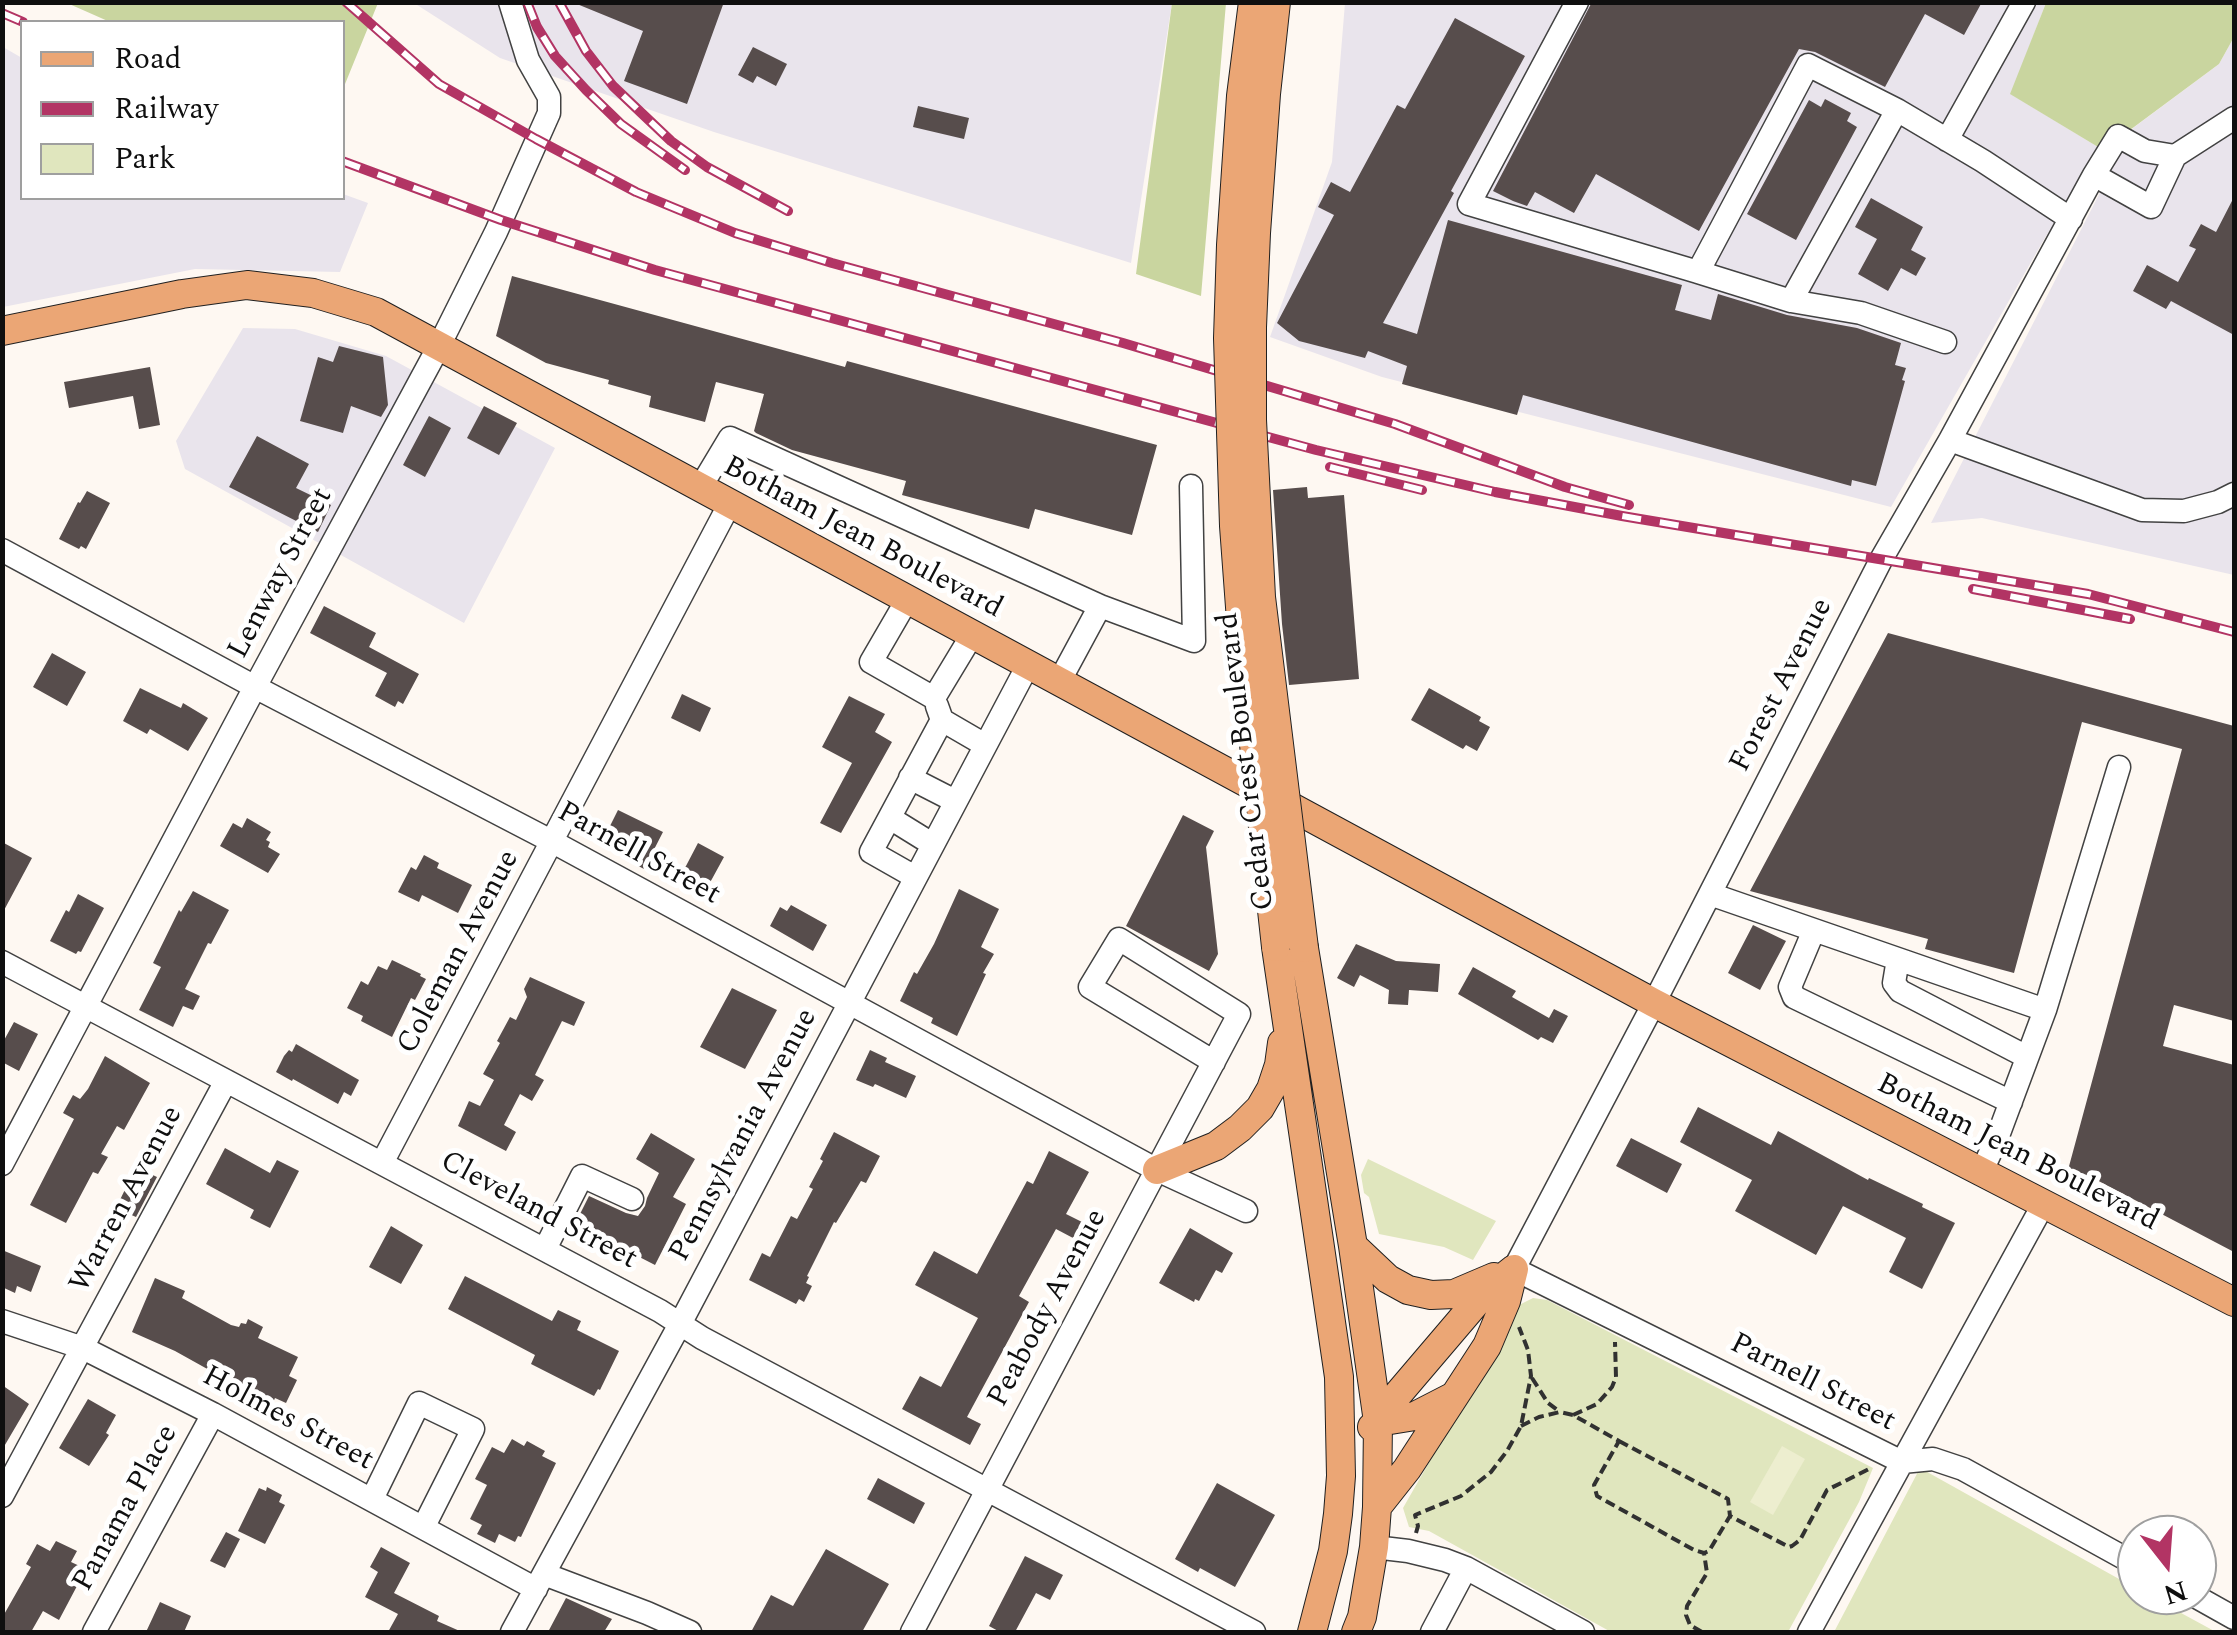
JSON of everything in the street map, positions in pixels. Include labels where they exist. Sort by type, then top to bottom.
[{"type":"main road","name":"Cedar Crest Boulevard","points":[[1253,2],[1241,96],[1231,245],[1228,338],[1234,526],[1242,634],[1290,947],[1353,1246],[1378,1422],[1374,1547],[1356,1632]]},
{"type":"main road","name":"Cedar Crest Boulevard","points":[[1276,2],[1256,232],[1252,420],[1261,597],[1290,947],[1286,1017],[1338,1377],[1341,1476],[1333,1551],[1312,1632]]},
{"type":"main road","name":"Botham Jean Boulevard","points":[[2,330],[247,285],[313,292],[376,312],[1654,1003],[2234,1302]]},
{"type":"main road","points":[[1156,1170],[1216,1146],[1260,1108],[1279,1065],[1286,1017]]},
{"type":"main road","points":[[1353,1246],[1388,1279],[1408,1290],[1431,1295],[1454,1294],[1514,1269]]},
{"type":"main road","points":[[1377,1508],[1487,1346],[1506,1301],[1514,1269]]},
{"type":"main road","points":[[1341,1455],[1378,1422],[1485,1292],[1514,1269]]},
{"type":"main road","points":[[1338,1377],[1378,1422]]},
{"type":"main road","points":[[1378,1422],[1415,1416],[1458,1393]]},
{"type":"street","points":[[1576,2],[1468,204],[1791,301],[1861,313],[1945,342]]},
{"type":"street","points":[[1947,140],[2024,2]]},
{"type":"street","name":"Lenway Street","points":[[2,1164],[439,346],[549,113],[549,98],[528,60],[510,4]]},
{"type":"street","points":[[1698,272],[1808,65],[1897,110],[2071,219]]},
{"type":"street","points":[[1791,301],[1897,110]]},
{"type":"street","points":[[2094,176],[2151,207],[2175,156],[2234,118]]},
{"type":"street","name":"Forest Avenue","points":[[1514,1269],[1882,558],[2094,176],[2118,136],[2145,151],[2175,156]]},
{"type":"street","points":[[700,488],[730,438],[1100,606],[1194,641],[1191,486]]},
{"type":"street","points":[[1950,440],[2142,510],[2184,512],[2234,494]]},
{"type":"street","name":"Coleman Avenue","points":[[382,1163],[729,504]]},
{"type":"street","name":"Parnell Street","points":[[2,550],[554,842],[1156,1170],[1246,1210]]},
{"type":"street","points":[[907,600],[871,662],[985,745]]},
{"type":"street","points":[[1058,682],[1100,606]]},
{"type":"street","points":[[915,877],[871,852],[910,778],[972,635]]},
{"type":"street","name":"Pennsylvania Avenue","points":[[512,1632],[680,1324],[1028,665]]},
{"type":"street","points":[[1982,1173],[2045,1010],[2119,767]]},
{"type":"street","points":[[910,778],[955,801]]},
{"type":"street","points":[[890,818],[932,844]]},
{"type":"street","points":[[1710,894],[2045,1010]]},
{"type":"street","points":[[1814,930],[1790,987],[1794,997],[2011,1102]]},
{"type":"street","name":"Peabody Avenue","points":[[912,1632],[1240,1014],[1118,939],[1090,988],[1214,1062]]},
{"type":"street","points":[[1898,960],[1894,979],[1900,991],[2027,1058]]},
{"type":"street","name":"Cleveland Street","points":[[2,962],[545,1249],[702,1338],[1254,1632]]},
{"type":"street","name":"Warren Avenue","points":[[2,1496],[226,1081]]},
{"type":"street","points":[[545,1249],[582,1176],[632,1200]]},
{"type":"street","points":[[1809,1632],[2044,1203]]},
{"type":"street","name":"Parnell Street","points":[[1514,1269],[1902,1462],[1933,1459],[1963,1470],[2117,1553]]},
{"type":"street","name":"Holmes Street","points":[[2,1321],[83,1348],[424,1526],[540,1581],[648,1613],[690,1632]]},
{"type":"street","points":[[372,1499],[419,1403],[473,1430],[424,1526]]},
{"type":"street","name":"Panama Place","points":[[94,1632],[213,1414]]},
{"type":"street","points":[[1374,1547],[1408,1551],[1455,1564],[1583,1632]]},
{"type":"street","points":[[1432,1632],[1455,1564]]},
{"type":"path","points":[[1415,1515],[1461,1496],[1492,1472],[1521,1426],[1530,1376],[1528,1350],[1516,1323]]},
{"type":"path","points":[[1573,1415],[1597,1404],[1612,1387],[1616,1376],[1614,1338]]},
{"type":"path","points":[[1530,1376],[1548,1403],[1560,1412],[1573,1415],[1728,1499],[1730,1516],[1709,1551],[1694,1550],[1598,1496],[1594,1485],[1619,1442]]},
{"type":"path","points":[[1521,1426],[1560,1412]]},
{"type":"path","points":[[1730,1516],[1792,1546],[1800,1540],[1827,1490],[1869,1470]]},
{"type":"path","points":[[1411,1503],[1418,1526],[1416,1534]]},
{"type":"path","points":[[1702,1632],[1690,1626],[1686,1615],[1687,1606],[1707,1573],[1704,1552]]},
{"type":"shaded area","points":[[414,3],[1172,3],[1131,263],[714,132],[500,58]]},
{"type":"shaded area","points":[[1345,3],[2046,3],[2011,94],[2103,150],[2046,236],[1891,507],[1382,377],[1270,337],[1332,162]]},
{"type":"shaded area","points":[[2234,37],[2234,575],[1982,518],[1931,523],[2133,128],[2219,64]]},
{"type":"shaded area","points":[[3,47],[20,57],[20,200],[345,200],[345,195],[368,203],[340,272],[195,269],[3,307]]},
{"type":"shaded area","points":[[243,328],[295,329],[386,356],[555,448],[464,623],[185,469],[176,441]]},
{"type":"green space","points":[[378,2],[345,84],[345,20],[105,20],[67,3]]},
{"type":"green space","points":[[1172,3],[1226,3],[1201,296],[1136,274]]},
{"type":"green space","points":[[2046,3],[2234,3],[2234,37],[2219,64],[2103,150],[2010,94]]},
{"type":"green space","points":[[1368,1159],[1496,1221],[1473,1260],[1444,1247],[1379,1234],[1361,1175]]},
{"type":"green space","points":[[1533,1298],[1547,1300],[1873,1468],[1859,1502],[1788,1632],[1611,1632],[1429,1531],[1409,1527],[1403,1508],[1519,1305]]},
{"type":"green space","points":[[1782,1446],[1805,1459],[1773,1515],[1750,1502]]},
{"type":"green space","points":[[1920,1468],[2117,1578],[2117,1615],[2185,1615],[2216,1632],[1834,1632]]},
{"type":"building","points":[[572,2],[724,2],[687,104],[624,81],[643,31]]},
{"type":"building","points":[[1592,2],[1982,2],[1964,35],[1925,14],[1885,87],[1815,52],[1799,49],[1699,231],[1596,174],[1574,213],[1535,192],[1527,206],[1493,191]]},
{"type":"building","points":[[1455,18],[1525,56],[1383,323],[1417,334],[1448,220],[1682,285],[1675,310],[1711,320],[1718,294],[1787,315],[1857,328],[1901,343],[1895,365],[1906,368],[1876,486],[1852,480],[1851,486],[1523,395],[1517,415],[1402,384],[1407,366],[1368,351],[1365,358],[1299,341],[1277,323],[1334,215],[1318,207],[1331,182],[1350,192],[1397,105],[1405,109]]},
{"type":"building","points":[[753,47],[787,64],[776,86],[757,76],[753,83],[738,75]]},
{"type":"building","points":[[1825,99],[1851,113],[1847,121],[1857,127],[1796,240],[1747,214],[1809,100],[1821,107]]},
{"type":"building","points":[[918,106],[969,118],[964,139],[913,127]]},
{"type":"building","points":[[2234,197],[2234,335],[2171,301],[2166,309],[2133,291],[2147,265],[2178,282],[2196,249],[2189,246],[2201,224],[2216,232]]},
{"type":"building","points":[[1871,198],[1923,227],[1911,250],[1926,258],[1916,276],[1901,268],[1888,291],[1858,274],[1877,239],[1855,227]]},
{"type":"building","points":[[512,276],[845,367],[847,361],[1157,445],[1132,535],[1035,509],[1029,529],[902,495],[906,481],[792,450],[756,433],[764,394],[716,382],[705,422],[649,407],[651,396],[546,363],[496,336]]},
{"type":"building","points":[[339,346],[383,357],[388,405],[381,417],[351,406],[343,433],[300,421],[318,357],[333,362]]},
{"type":"building","points":[[150,367],[160,425],[139,429],[133,396],[69,408],[64,382]]},
{"type":"building","points":[[484,406],[517,423],[499,455],[467,438]]},
{"type":"building","points":[[429,416],[451,428],[425,477],[403,465]]},
{"type":"building","points":[[257,436],[309,464],[296,488],[331,505],[318,532],[229,487]]},
{"type":"building","points":[[1307,487],[1308,498],[1344,495],[1359,679],[1289,685],[1273,490]]},
{"type":"building","points":[[87,491],[110,503],[86,549],[79,549],[59,539]]},
{"type":"building","points":[[324,606],[376,633],[369,647],[419,674],[403,704],[398,701],[395,707],[375,696],[387,673],[310,633]]},
{"type":"building","points":[[1888,633],[2234,726],[2234,1021],[2174,1005],[2163,1046],[2234,1065],[2234,1252],[2091,1177],[2068,1170],[2182,749],[2082,722],[2014,973],[1925,949],[1928,939],[1750,891]]},
{"type":"building","points":[[52,653],[86,672],[67,706],[33,687]]},
{"type":"building","points":[[140,688],[181,708],[183,703],[208,718],[188,751],[150,729],[147,734],[123,721]]},
{"type":"building","points":[[1429,688],[1481,717],[1479,721],[1490,727],[1477,751],[1466,745],[1463,749],[1411,720]]},
{"type":"building","points":[[682,694],[711,708],[700,732],[671,718]]},
{"type":"building","points":[[849,696],[885,714],[875,732],[892,742],[841,833],[820,823],[852,763],[822,747]]},
{"type":"building","points":[[618,810],[663,832],[644,869],[629,861],[633,853],[604,838]]},
{"type":"building","points":[[1183,815],[1214,831],[1206,847],[1218,954],[1209,971],[1126,926]]},
{"type":"building","points":[[247,818],[271,832],[266,840],[270,842],[268,847],[280,854],[268,873],[220,846],[233,823],[242,828]]},
{"type":"building","points":[[2,842],[32,858],[2,914]]},
{"type":"building","points":[[698,843],[724,857],[701,899],[676,885]]},
{"type":"building","points":[[424,855],[439,863],[437,868],[472,885],[458,913],[422,895],[419,902],[398,892],[411,867],[416,870]]},
{"type":"building","points":[[959,889],[999,909],[981,947],[994,954],[957,1036],[900,1001],[934,944]]},
{"type":"building","points":[[193,891],[229,910],[185,989],[200,996],[193,1010],[183,1006],[173,1027],[139,1010],[161,967],[153,963],[179,910]]},
{"type":"building","points":[[78,894],[104,908],[81,952],[76,954],[50,941]]},
{"type":"building","points":[[791,905],[827,925],[813,951],[770,926],[780,907],[787,911]]},
{"type":"building","points":[[1753,925],[1786,941],[1760,990],[1728,973]]},
{"type":"building","points":[[1356,944],[1396,961],[1440,964],[1438,992],[1409,990],[1408,1005],[1388,1004],[1389,990],[1360,975],[1354,987],[1337,978]]},
{"type":"building","points":[[392,960],[426,979],[415,1000],[411,998],[392,1037],[361,1021],[363,1016],[347,1008],[361,981],[368,985],[378,966],[387,970]]},
{"type":"building","points":[[1473,967],[1516,991],[1512,997],[1549,1018],[1554,1009],[1568,1016],[1553,1043],[1541,1037],[1538,1040],[1458,994]]},
{"type":"building","points":[[530,977],[585,1002],[574,1026],[562,1021],[535,1075],[544,1080],[532,1101],[520,1094],[504,1125],[516,1132],[506,1151],[458,1126],[469,1101],[480,1106],[494,1080],[483,1074],[510,1017],[516,1020],[527,997],[524,989]]},
{"type":"building","points":[[732,988],[777,1010],[745,1069],[700,1047]]},
{"type":"building","points":[[14,1022],[38,1034],[19,1071],[2,1062],[2,1044]]},
{"type":"building","points":[[296,1044],[359,1080],[351,1096],[344,1092],[338,1104],[276,1072]]},
{"type":"building","points":[[870,1050],[887,1058],[885,1062],[916,1076],[906,1098],[856,1080]]},
{"type":"building","points":[[105,1056],[150,1083],[124,1130],[117,1126],[101,1154],[108,1157],[98,1174],[93,1172],[66,1223],[30,1205],[74,1119],[63,1113],[73,1095],[80,1099],[88,1089]]},
{"type":"building","points":[[1698,1107],[1771,1145],[1778,1131],[1955,1223],[1922,1289],[1889,1272],[1906,1238],[1843,1206],[1816,1255],[1735,1211],[1752,1180],[1680,1142]]},
{"type":"building","points":[[834,1132],[880,1156],[866,1183],[861,1181],[834,1222],[807,1276],[806,1283],[812,1286],[804,1302],[799,1299],[796,1304],[749,1280],[762,1253],[770,1257],[791,1216],[797,1219]]},
{"type":"building","points":[[651,1133],[695,1159],[673,1197],[686,1204],[655,1265],[575,1224],[589,1196],[638,1216],[659,1173],[636,1159]]},
{"type":"building","points":[[1631,1138],[1682,1164],[1667,1193],[1616,1166]]},
{"type":"building","points":[[225,1148],[270,1173],[277,1160],[299,1171],[270,1228],[250,1218],[254,1210],[206,1184]]},
{"type":"building","points":[[1049,1151],[1089,1172],[1066,1214],[1082,1222],[1073,1238],[1056,1229],[1019,1296],[1029,1302],[967,1417],[981,1424],[970,1445],[902,1409],[920,1376],[941,1387],[978,1318],[915,1285],[934,1251],[977,1274],[1027,1181],[1033,1184]]},
{"type":"building","points":[[136,1167],[157,1177],[136,1217],[116,1208]]},
{"type":"building","points":[[391,1226],[423,1245],[401,1284],[369,1267]]},
{"type":"building","points":[[1190,1228],[1233,1253],[1222,1273],[1216,1270],[1199,1301],[1194,1302],[1159,1283]]},
{"type":"building","points":[[2,1250],[41,1266],[31,1292],[17,1286],[15,1293],[2,1287]]},
{"type":"building","points":[[465,1276],[552,1321],[558,1310],[581,1321],[577,1330],[619,1351],[600,1390],[594,1396],[531,1364],[535,1355],[448,1309]]},
{"type":"building","points":[[155,1278],[185,1291],[182,1298],[231,1325],[239,1327],[248,1319],[263,1327],[258,1338],[298,1357],[289,1376],[297,1380],[286,1403],[275,1398],[272,1405],[175,1351],[132,1332]]},
{"type":"building","points":[[2,1385],[29,1404],[2,1450]]},
{"type":"building","points":[[88,1399],[116,1415],[106,1433],[109,1435],[89,1466],[59,1448]]},
{"type":"building","points":[[512,1439],[524,1446],[527,1441],[556,1463],[521,1537],[515,1542],[499,1534],[495,1543],[477,1534],[482,1525],[470,1519],[487,1485],[475,1479],[492,1447],[504,1453]]},
{"type":"building","points":[[878,1478],[925,1503],[914,1524],[867,1499]]},
{"type":"building","points":[[1217,1483],[1275,1515],[1235,1587],[1175,1559]]},
{"type":"building","points":[[267,1487],[282,1495],[279,1502],[285,1505],[265,1544],[238,1531],[259,1488],[266,1491]]},
{"type":"building","points":[[226,1532],[240,1539],[225,1568],[210,1561]]},
{"type":"building","points":[[56,1541],[77,1551],[71,1562],[86,1569],[59,1620],[43,1611],[31,1632],[2,1632],[2,1618],[31,1567],[26,1564],[37,1544],[50,1551]]},
{"type":"building","points":[[381,1547],[410,1563],[394,1593],[462,1632],[388,1632],[398,1614],[365,1597],[378,1572],[370,1567]]},
{"type":"building","points":[[826,1549],[889,1584],[862,1632],[751,1632],[771,1595],[793,1606]]},
{"type":"building","points":[[1025,1556],[1063,1575],[1050,1600],[1036,1593],[1015,1632],[1000,1632],[989,1626]]},
{"type":"building","points":[[566,1598],[612,1619],[604,1632],[548,1632]]},
{"type":"building","points":[[160,1602],[191,1616],[184,1632],[146,1632]]},
{"type":"railway","points":[[346,2],[439,84],[636,192],[735,233],[1395,424],[1565,487],[1629,505]]},
{"type":"railway","points":[[527,2],[555,56],[586,90],[621,124],[685,170]]},
{"type":"railway","points":[[559,2],[586,51],[613,86],[671,141],[707,167],[788,211]]},
{"type":"railway","points":[[2,13],[20,21]]},
{"type":"railway","points":[[345,162],[501,220],[655,270],[1316,450],[1495,492],[1622,516],[2088,594],[2234,632]]},
{"type":"railway","points":[[1330,467],[1422,490]]},
{"type":"railway","points":[[1973,589],[2130,619]]}]
